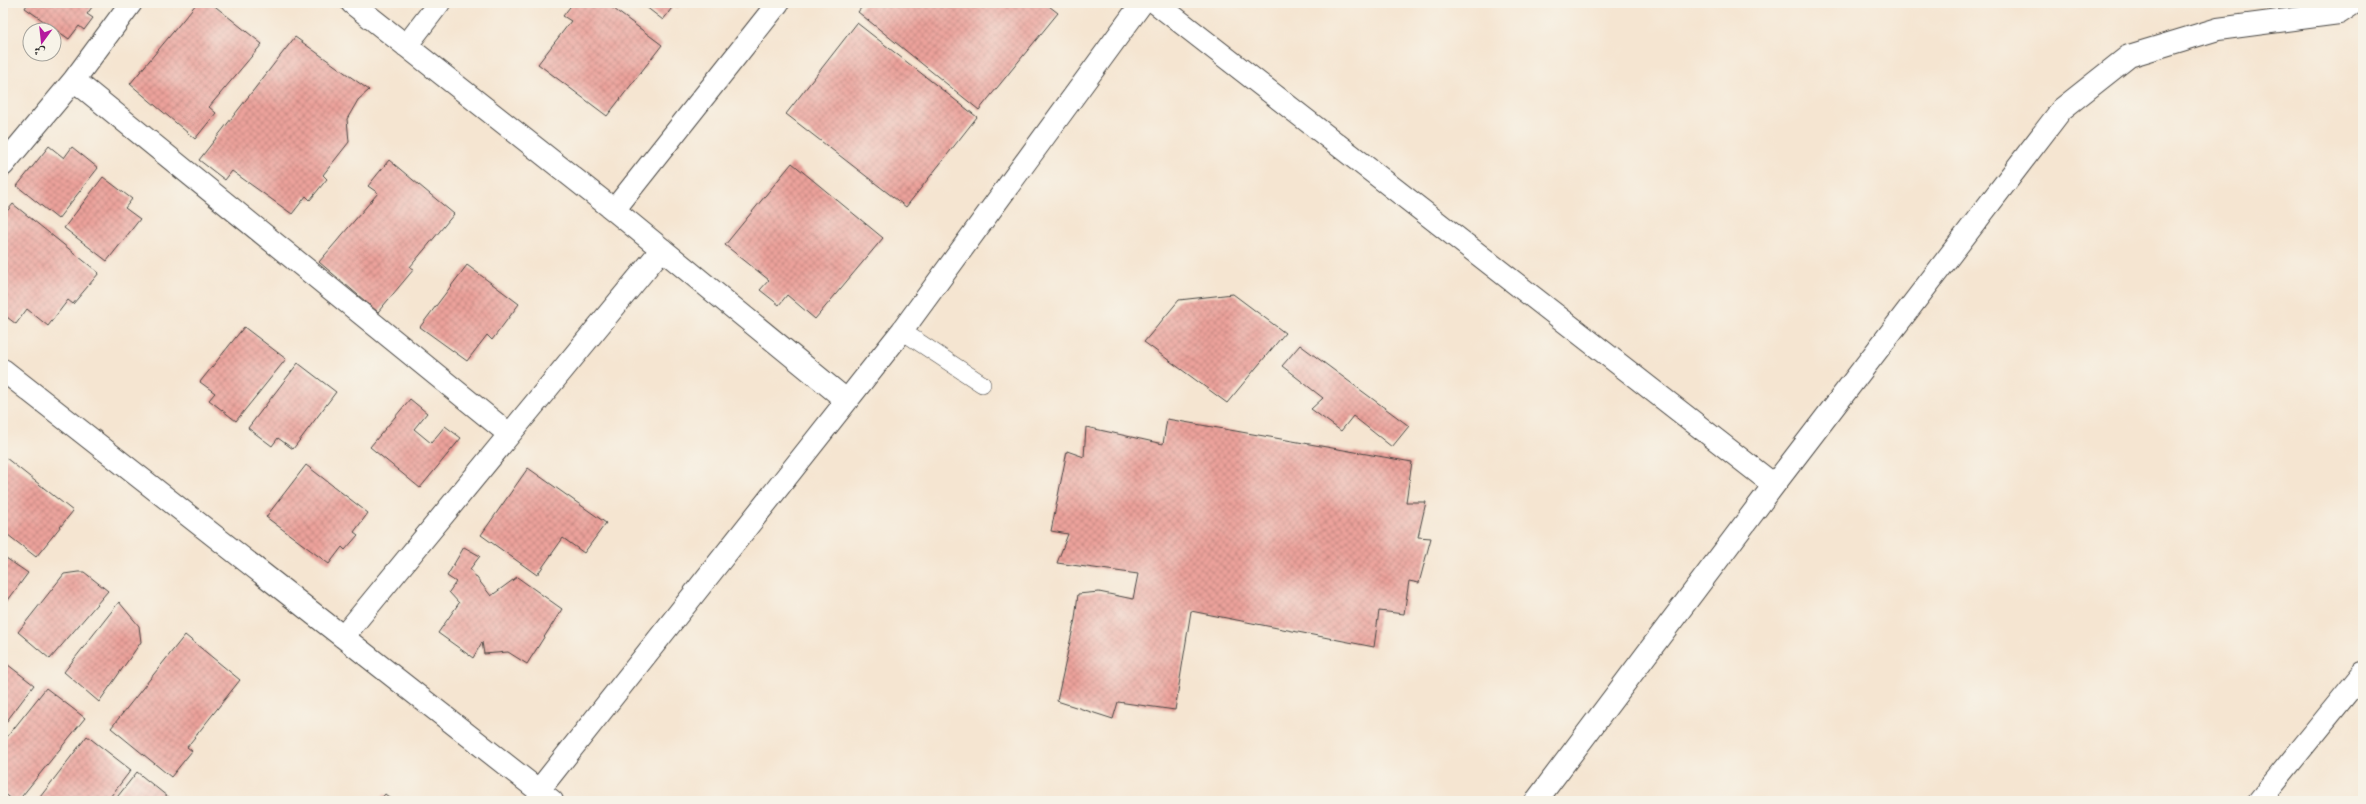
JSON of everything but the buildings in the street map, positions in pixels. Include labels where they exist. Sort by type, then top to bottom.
[{"type":"street","points":[[3,165],[74,80],[131,3]]},
{"type":"street","points":[[352,3],[614,210],[846,400]]},
{"type":"street","points":[[406,46],[439,3]]},
{"type":"street","points":[[614,210],[778,3]]},
{"type":"street","points":[[3,370],[546,796],[846,400],[902,331],[1142,3]]},
{"type":"street","points":[[1156,3],[1774,485]]},
{"type":"street","points":[[1536,801],[1774,485],[2062,109],[2129,56],[2218,29],[2339,13],[2354,3]]},
{"type":"street","points":[[74,80],[509,434]]},
{"type":"street","points":[[343,637],[662,249]]},
{"type":"street","points":[[2259,801],[2363,674]]},
{"type":"lane","points":[[902,331],[982,384]]}]
